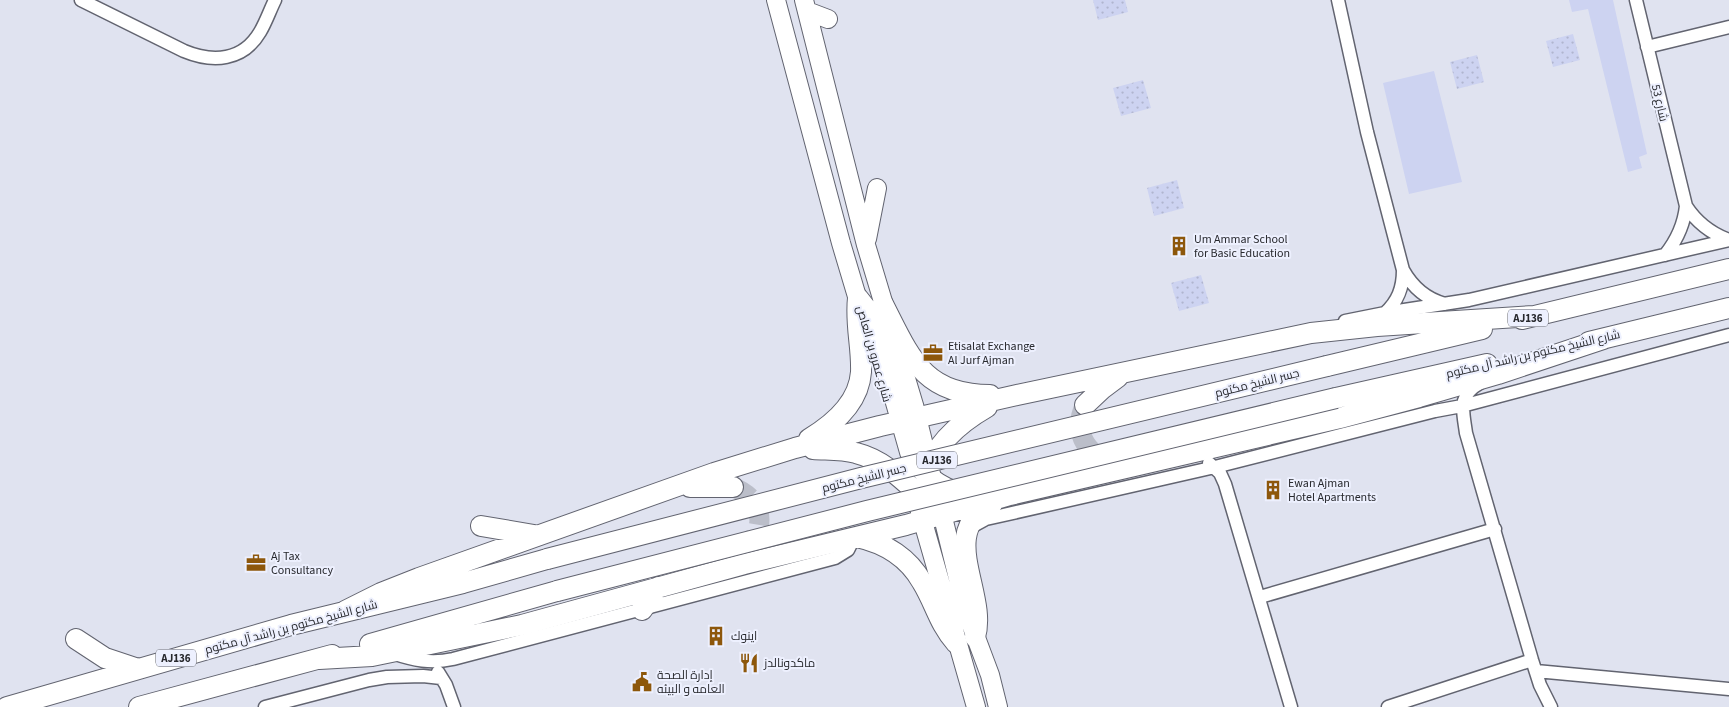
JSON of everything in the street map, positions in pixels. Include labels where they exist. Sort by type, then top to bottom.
[{"type":"main road","name":"شارع عمرو بن العاص","points":[[776,0],[841,243],[858,298]]},
{"type":"main road","name":"شارع عمرو بن العاص","points":[[805,6],[866,245],[883,304],[908,417]]},
{"type":"main road","points":[[805,6],[828,19]]},
{"type":"main road","points":[[866,245],[877,188]]},
{"type":"main road","name":"AJ136","points":[[1534,316],[1729,269]]},
{"type":"main road","points":[[858,298],[872,318],[908,417],[923,520],[966,640],[990,675],[998,707]]},
{"type":"main road","points":[[795,448],[837,419],[851,402],[856,391],[861,370],[856,318],[858,298]]},
{"type":"main road","points":[[883,304],[911,358],[937,383],[962,393],[1008,397]]},
{"type":"main road","name":"شارع الشيخ مكتوم بن راشد آل مكتوم","points":[[319,659],[557,591],[877,509],[1336,398],[1602,339],[1729,308]]},
{"type":"main road","points":[[345,611],[400,585],[662,490],[795,448],[908,417],[1311,333],[1377,326],[1534,316]]},
{"type":"main road","name":"جسر الشيخ مكتوم","points":[[547,559],[861,478],[1534,316]]},
{"type":"main road","points":[[139,707],[319,659],[355,658],[522,625],[780,554],[923,520],[1010,495],[1340,418],[1498,374],[1602,339]]},
{"type":"main road","points":[[1085,405],[1102,389],[1124,373]]},
{"type":"main road","points":[[855,536],[870,530],[887,514],[900,494],[918,477],[948,436],[968,419],[1008,397]]},
{"type":"main road","points":[[948,436],[942,456],[945,471],[953,484],[960,491],[970,496]]},
{"type":"main road","points":[[795,448],[839,450],[857,453],[949,490],[970,496],[1010,495]]},
{"type":"main road","points":[[1106,460],[1133,466]]},
{"type":"main road","points":[[918,477],[943,514],[960,589],[976,707]]},
{"type":"main road","points":[[662,490],[698,486],[733,488]]},
{"type":"main road","points":[[966,640],[977,629],[978,613],[965,547],[967,531],[971,522],[980,511],[1010,495]]},
{"type":"main road","points":[[481,526],[536,535]]},
{"type":"main road","points":[[855,536],[882,545],[906,561],[923,582],[942,624],[966,640]]},
{"type":"main road","points":[[707,574],[735,557],[748,546]]},
{"type":"main road","points":[[770,574],[780,554]]},
{"type":"main road","name":"شارع الشيخ مكتوم بن راشد آل مكتوم","points":[[7,707],[345,611],[454,585],[547,559]]},
{"type":"main road","points":[[642,610],[658,587]]},
{"type":"main road","points":[[76,640],[105,658],[138,669]]},
{"type":"street","points":[[80,0],[197,57],[211,59],[226,57],[239,52],[251,44],[260,32],[275,0]]},
{"type":"street","points":[[1338,0],[1367,132],[1403,270],[1421,293],[1436,302],[1448,304]]},
{"type":"street","name":"شارع 53","points":[[1636,0],[1686,206],[1700,224],[1709,231],[1729,240]]},
{"type":"street","points":[[1647,47],[1729,27]]},
{"type":"street","name":"شارع 53","points":[[1665,255],[1680,232],[1686,206]]},
{"type":"street","points":[[1311,333],[1347,321],[1385,313],[1448,304],[1729,240]]},
{"type":"street","points":[[1385,313],[1401,290],[1403,270]]},
{"type":"street","points":[[967,531],[986,519],[1236,462],[1435,411],[1462,406],[1729,335]]},
{"type":"street","points":[[1498,374],[1469,391],[1464,400],[1462,406],[1466,433],[1542,691],[1551,707]]},
{"type":"street","points":[[1435,411],[1450,415],[1462,426],[1466,433]]},
{"type":"street","points":[[1173,457],[1201,460],[1215,467],[1226,484],[1292,707]]},
{"type":"street","points":[[1226,484],[1228,472],[1236,462]]},
{"type":"street","points":[[1260,597],[1495,529]]},
{"type":"street","points":[[390,652],[413,660],[430,662],[453,659],[840,556],[848,550],[855,536]]},
{"type":"street","points":[[430,662],[441,678],[454,707]]},
{"type":"street","points":[[1388,707],[1534,665],[1729,689]]},
{"type":"street","points":[[265,707],[387,677],[423,676],[441,678]]},
{"type":"shaded area","points":[[1093,0],[1125,0],[1128,12],[1098,20]]},
{"type":"shaded area","points":[[1569,0],[1613,0],[1647,154],[1639,157],[1642,168],[1628,172],[1588,9],[1572,12]]},
{"type":"shaded area","points":[[1573,34],[1580,60],[1553,67],[1546,41]]},
{"type":"shaded area","points":[[1477,55],[1484,82],[1457,89],[1450,62]]},
{"type":"shaded area","points":[[1434,71],[1462,182],[1409,194],[1383,83]]},
{"type":"shaded area","points":[[1143,80],[1151,108],[1121,116],[1113,88]]},
{"type":"shaded area","points":[[1177,180],[1184,208],[1154,216],[1147,188]]},
{"type":"shaded area","points":[[1201,275],[1209,303],[1179,311],[1171,283]]},
{"type":"tunnel","points":[[1085,405],[1080,422],[1082,437],[1091,450],[1106,460]]},
{"type":"tunnel","points":[[733,487],[750,498],[758,512],[758,529],[748,546]]},
{"type":"place","name":"Um Ammar School for Basic Education","points":[[1179,246]]},
{"type":"place","name":"Etisalat Exchange Al Jurf Ajman","points":[[933,353]]},
{"type":"place","name":"Ewan Ajman Hotel Apartments","points":[[1273,490]]},
{"type":"place","name":"Aj Tax Consultancy","points":[[256,563]]},
{"type":"place","name":"اينوك","points":[[716,636]]},
{"type":"place","name":"ماكدونالدز","points":[[749,663]]},
{"type":"place","name":"إدارة الصحة العامه و البيئه","points":[[642,682]]}]
